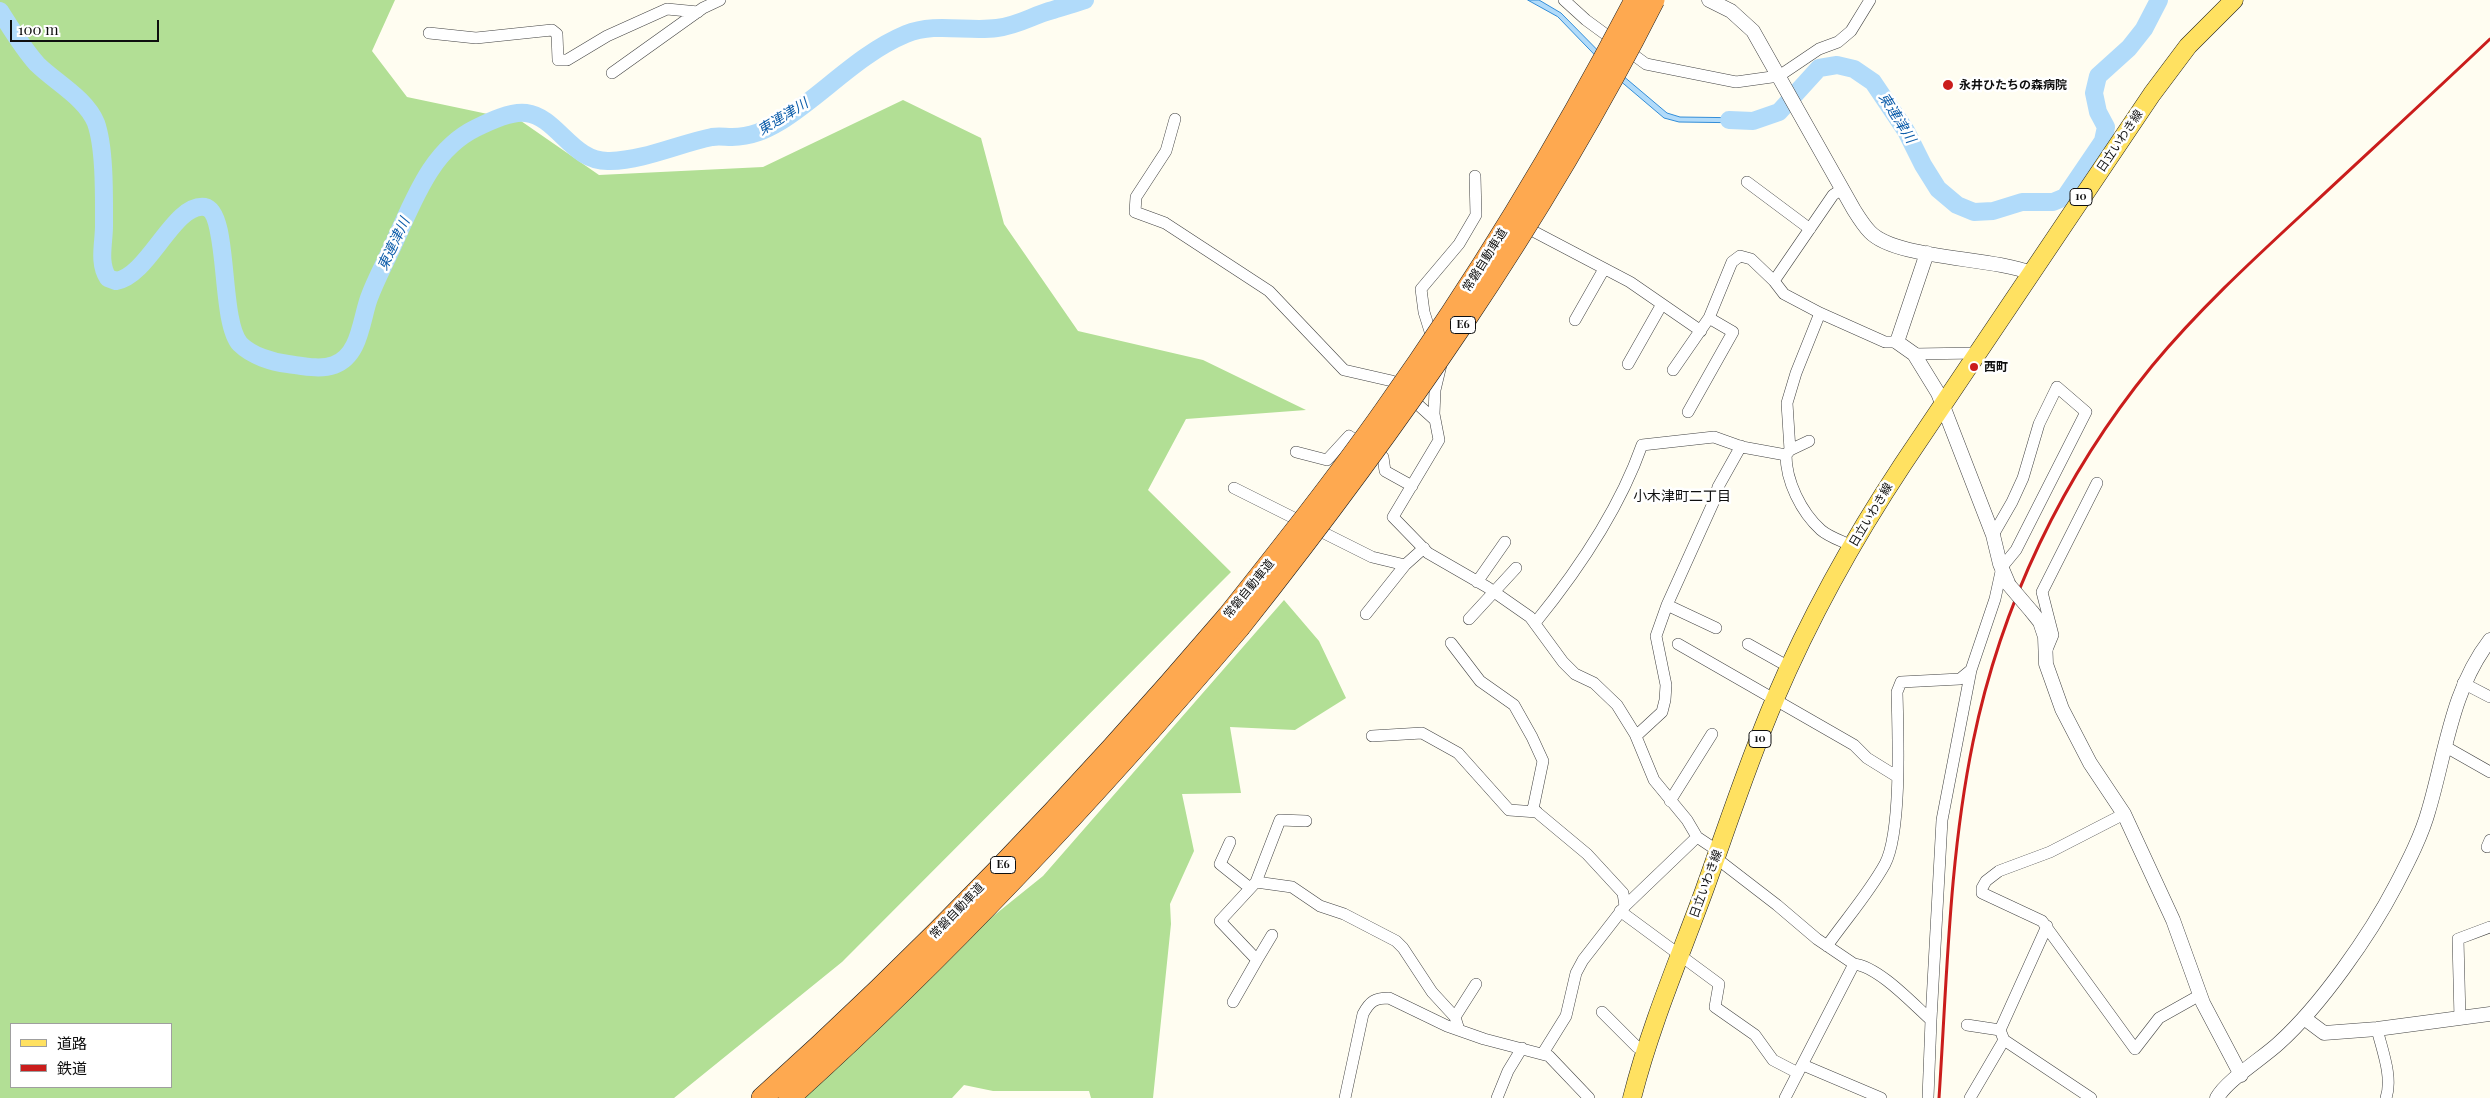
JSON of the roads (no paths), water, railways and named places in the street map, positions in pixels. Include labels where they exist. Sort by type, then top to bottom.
[{"type":"highway","name":"常磐自動車道","points":[[789,1098],[941,953],[1052,838],[1178,700],[1299,527],[1385,410],[1465,292],[1532,184],[1635,0]]},
{"type":"highway","name":"常磐自動車道","points":[[762,1098],[910,959],[1038,828],[1312,537],[1393,428],[1479,300],[1580,134],[1654,0]]},
{"type":"main road","name":"日立いわき線","points":[[1632,1098],[1645,1051],[1775,700],[1852,546],[1942,405],[2171,67],[2206,26],[2234,0]]},
{"type":"street","points":[[612,73],[698,12],[720,0]]},
{"type":"street","points":[[1564,0],[1586,20],[1646,64],[1736,82],[1781,79],[1820,48],[1838,42],[1851,31],[1870,0]]},
{"type":"street","points":[[1709,0],[1731,12],[1753,31],[1854,210],[1871,233],[1892,245],[1927,253],[2003,265],[2031,273]]},
{"type":"street","points":[[429,33],[476,38],[552,30],[557,34],[558,60],[567,60],[607,36],[667,9],[698,12]]},
{"type":"street","points":[[1175,119],[1166,151],[1136,197],[1135,212],[1165,223],[1268,291],[1344,370],[1392,381],[1435,420]]},
{"type":"street","points":[[1475,176],[1476,215],[1459,244],[1421,289],[1424,312],[1441,366],[1435,390],[1435,420],[1439,440],[1393,517],[1424,548],[1493,591],[1535,623],[1563,662],[1575,674],[1594,682],[1617,705],[1636,736],[1654,780],[1687,820],[1697,837],[1827,946],[1854,964],[1863,965],[1886,981],[1931,1020]]},
{"type":"street","points":[[1747,182],[1810,229]]},
{"type":"street","points":[[1774,281],[1833,195],[1842,189]]},
{"type":"street","points":[[1531,230],[1630,282],[1701,331]]},
{"type":"street","points":[[1898,342],[1927,253]]},
{"type":"street","points":[[1673,370],[1710,318],[1732,262],[1740,256],[1751,259],[1774,281],[1784,294],[1820,313],[1885,342],[1898,342],[1914,354],[1932,380],[1993,535],[2002,568],[2010,584],[2040,622],[2045,637],[2046,664],[2062,709],[2090,763],[2124,814],[2173,920],[2200,995],[2241,1075]]},
{"type":"street","points":[[1575,320],[1604,269]]},
{"type":"street","points":[[1628,364],[1662,304]]},
{"type":"street","points":[[1820,313],[1796,373],[1787,404],[1788,452],[1786,471],[1800,503],[1822,530],[1852,546]]},
{"type":"street","points":[[1688,412],[1733,332],[1710,318]]},
{"type":"street","points":[[1914,354],[1977,353]]},
{"type":"street","points":[[1928,1098],[1942,820],[1971,670],[1995,599],[2002,568],[2016,550],[2086,412],[2057,387],[2040,424],[2016,494],[1993,535]]},
{"type":"street","points":[[1296,452],[1327,460],[1349,436],[1383,457],[1384,471],[1412,486]]},
{"type":"street","points":[[1535,623],[1564,588],[1605,524],[1630,479],[1642,444],[1714,437],[1741,446],[1788,452],[1809,441]]},
{"type":"street","points":[[1636,736],[1662,712],[1666,684],[1656,636],[1667,605],[1714,501],[1718,487],[1741,446]]},
{"type":"street","points":[[2046,654],[2053,634],[2042,592],[2097,483]]},
{"type":"street","points":[[1234,488],[1372,557],[1405,566]]},
{"type":"street","points":[[1477,582],[1505,542]]},
{"type":"street","points":[[1366,614],[1405,566],[1424,548]]},
{"type":"street","points":[[1469,619],[1516,568]]},
{"type":"street","points":[[1667,605],[1716,628]]},
{"type":"street","points":[[2217,1098],[2304,1018],[2354,952],[2396,885],[2428,812],[2455,706],[2463,683],[2477,657],[2490,640]]},
{"type":"street","points":[[1451,643],[1480,681],[1514,705],[1532,737],[1543,761],[1533,809],[1587,854],[1623,893],[1623,909]]},
{"type":"street","points":[[1678,644],[1854,745],[1867,758],[1896,776]]},
{"type":"street","points":[[1748,644],[1790,667]]},
{"type":"street","points":[[1827,946],[1885,863],[1896,814],[1897,692],[1901,682],[1960,679],[1971,670]]},
{"type":"street","points":[[2463,683],[2490,697]]},
{"type":"street","points":[[1372,736],[1422,733],[1458,753],[1509,810],[1536,812]]},
{"type":"street","points":[[1670,801],[1712,734]]},
{"type":"street","points":[[2446,747],[2490,772]]},
{"type":"street","points":[[2124,814],[2050,852],[1999,871],[1986,881],[1982,892],[2042,921],[2047,926],[2135,1049],[2158,1018],[2200,995]]},
{"type":"street","points":[[1257,960],[1220,921],[1253,885],[1280,820],[1306,821]]},
{"type":"street","points":[[1543,1053],[1566,1016],[1576,973],[1582,960],[1623,909],[1697,837]]},
{"type":"street","points":[[1230,842],[1220,864],[1253,885],[1292,887],[1320,906],[1344,914],[1396,941],[1403,948],[1432,992],[1455,1017],[1458,1030]]},
{"type":"street","points":[[1623,909],[1680,956],[1720,984],[1715,1008],[1755,1035],[1773,1060],[1882,1098]]},
{"type":"street","points":[[1970,1098],[2002,1035],[2047,926]]},
{"type":"street","points":[[2460,1019],[2458,940],[2490,927]]},
{"type":"street","points":[[1233,1002],[1272,935]]},
{"type":"street","points":[[1785,1098],[1854,964]]},
{"type":"street","points":[[1455,1017],[1476,984]]},
{"type":"street","points":[[1345,1098],[1363,1014],[1369,1003],[1378,998],[1389,998],[1458,1030],[1543,1053],[1555,1061],[1589,1098]]},
{"type":"street","points":[[1602,1012],[1637,1046],[1645,1051]]},
{"type":"street","points":[[2304,1018],[2324,1033],[2376,1029],[2490,1014]]},
{"type":"street","points":[[1966,1025],[2002,1035],[2091,1098]]},
{"type":"street","points":[[2376,1029],[2388,1077],[2389,1089],[2386,1098]]},
{"type":"street","points":[[1498,1098],[1508,1070],[1522,1048]]},
{"type":"street","points":[[1572,1098],[1581,1089]]},
{"type":"water","points":[[1528,0],[1539,0],[1561,13],[1622,75],[1667,113],[1680,117],[1752,118],[1752,123],[1679,122],[1664,118],[1618,79],[1558,17]]},
{"type":"waterway","name":"東連津川","points":[[0,11],[37,64],[78,98],[96,123],[101,146],[103,173],[104,226],[102,259],[108,278],[116,281],[128,276],[139,267],[183,216],[194,209],[205,207],[213,213],[218,227],[222,246],[229,314],[233,332],[240,344],[250,352],[269,360],[305,367],[317,367],[334,365],[349,354],[358,336],[375,284],[426,178],[447,149],[460,137],[482,125],[507,115],[526,113],[537,116],[547,122],[585,155],[597,160],[610,161],[649,155],[712,137],[746,136],[764,130],[781,121],[872,52],[906,34],[917,30],[940,28],[986,29],[1005,27],[1085,0]]},
{"type":"waterway","name":"東連津川","points":[[1729,120],[1753,121],[1779,112],[1819,68],[1837,65],[1854,69],[1873,82],[1906,131],[1923,165],[1938,189],[1957,205],[1974,212],[1993,211],[2022,202],[2053,202],[2065,197],[2103,141],[2106,127],[2098,112],[2094,93],[2098,76],[2129,48],[2144,29],[2159,0]]},
{"type":"railway","points":[[1939,1098],[1954,875],[1965,786],[1973,742],[1985,691],[2000,641],[2018,592],[2064,497],[2090,451],[2120,408],[2152,366],[2189,324],[2249,264],[2490,39]]},
{"type":"place","name":"永井ひたちの森病院","points":[[1948,85]]},
{"type":"place","name":"西町","points":[[1974,367]]},
{"type":"district","name":"小木津町二丁目","points":[[1682,497]]}]
